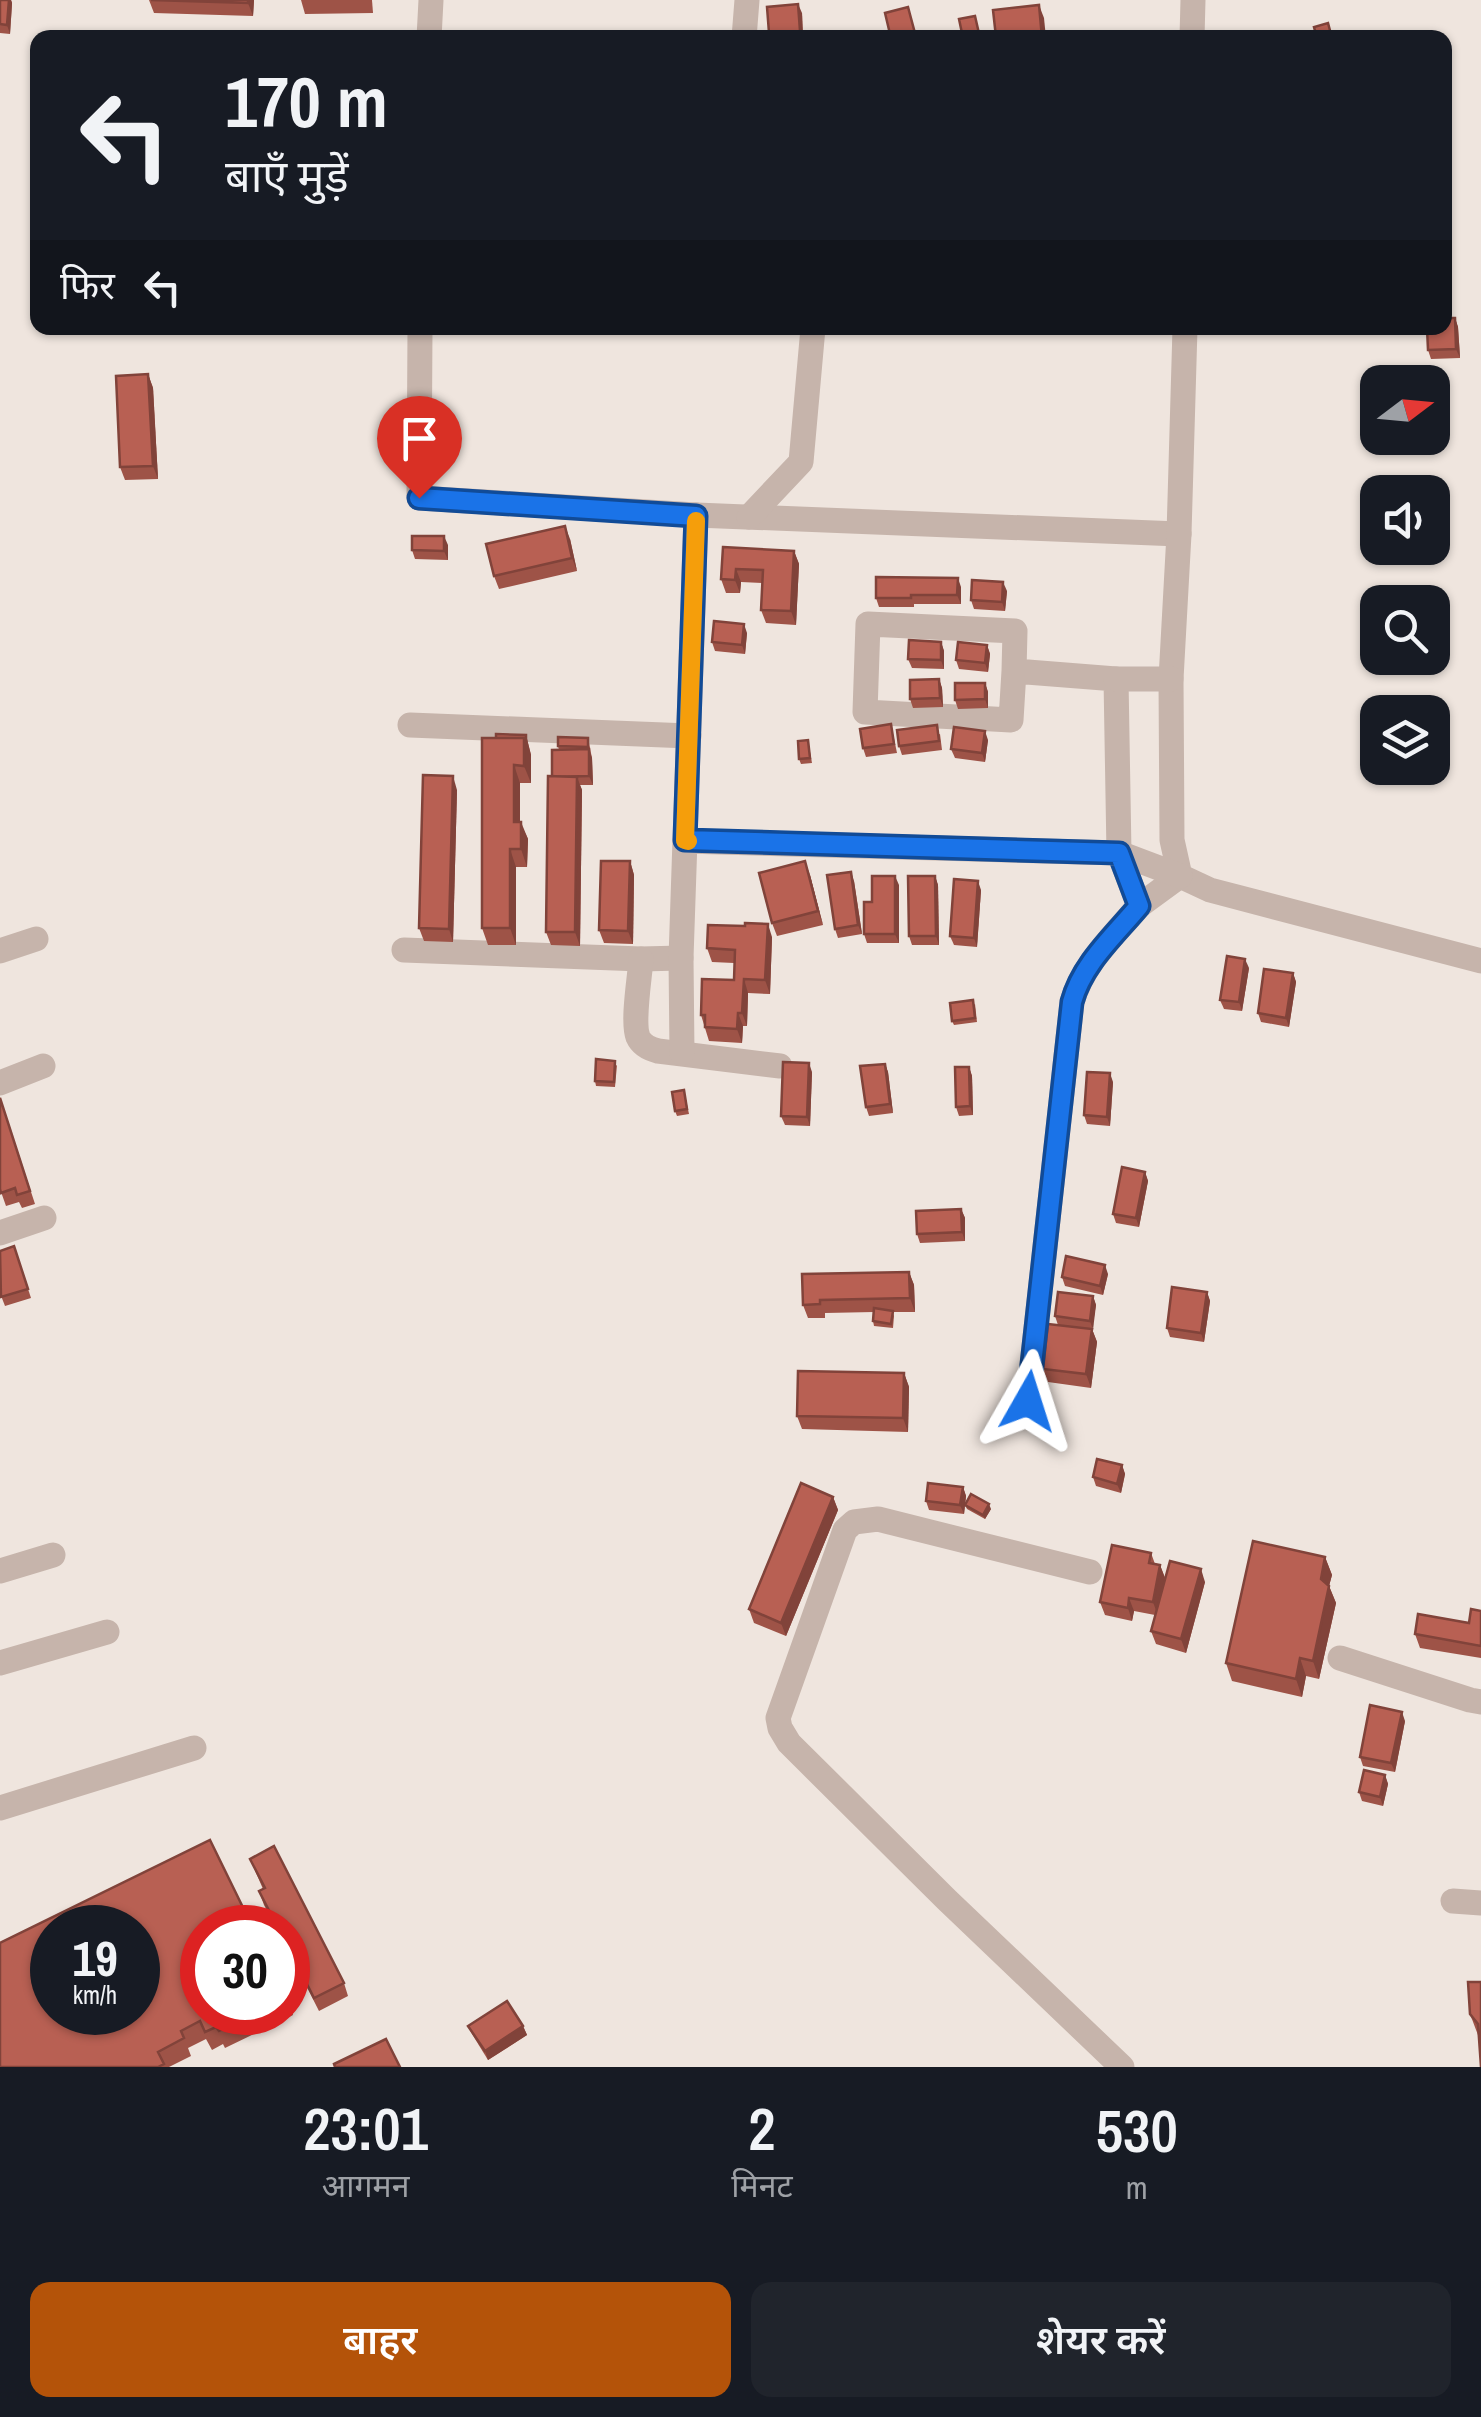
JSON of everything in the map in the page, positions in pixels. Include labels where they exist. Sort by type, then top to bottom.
[{"type":"street","points":[[429,30],[431,0]]},
{"type":"street","points":[[744,30],[746,0]]},
{"type":"street","points":[[1192,30],[1194,0]]},
{"type":"street","points":[[420,335],[419,498],[696,516],[1179,534]]},
{"type":"street","points":[[749,518],[800,462],[812,335]]},
{"type":"street","points":[[1180,876],[1172,840],[1171,679],[1185,335]]},
{"type":"street","points":[[682,1053],[696,516]]},
{"type":"street","points":[[868,624],[1014,632],[1014,671],[1011,720],[865,712],[868,624]]},
{"type":"street","points":[[1014,671],[1171,679]]},
{"type":"street","points":[[1116,679],[1119,853],[1139,906]]},
{"type":"street","points":[[410,724],[689,736]]},
{"type":"street","points":[[685,840],[1119,853],[1210,890],[1481,961]]},
{"type":"street","points":[[1028,1401],[1072,1002],[1089,965],[1139,906],[1180,876]]},
{"type":"street","points":[[0,952],[36,939]]},
{"type":"street","points":[[404,950],[682,958]]},
{"type":"street","points":[[641,959],[636,1024],[639,1038],[651,1049],[780,1066]]},
{"type":"street","points":[[0,1083],[43,1066]]},
{"type":"street","points":[[0,1233],[44,1218]]},
{"type":"street","points":[[1090,1572],[878,1520],[854,1522],[845,1530],[778,1718],[784,1737],[802,1756],[1122,2067]]},
{"type":"street","points":[[0,1571],[53,1555]]},
{"type":"street","points":[[0,1663],[106,1632]]},
{"type":"street","points":[[1340,1658],[1481,1702]]},
{"type":"street","points":[[0,1808],[194,1748]]},
{"type":"street","points":[[1453,1901],[1481,1903]]},
{"type":"building","points":[[0,0],[9,0],[7,25],[0,24]]},
{"type":"building","points":[[151,0],[248,0],[248,3]]},
{"type":"building","points":[[798,4],[800,30],[769,30],[767,7]]},
{"type":"building","points":[[1039,5],[1041,30],[995,30],[993,10]]},
{"type":"building","points":[[908,7],[914,30],[889,30],[885,13]]},
{"type":"building","points":[[975,16],[978,30],[961,30],[959,19]]},
{"type":"building","points":[[1328,23],[1330,30],[1315,30],[1314,27]]},
{"type":"building","points":[[1455,318],[1456,349],[1428,350],[1427,335],[1452,335]]},
{"type":"building","points":[[148,374],[153,466],[120,467],[116,376]]},
{"type":"building","points":[[565,526],[572,558],[494,576],[486,544]]},
{"type":"building","points":[[412,536],[444,536],[444,551],[412,550]]},
{"type":"building","points":[[723,547],[794,551],[791,611],[761,610],[763,570],[736,569],[735,580],[721,579]]},
{"type":"building","points":[[876,577],[958,578],[957,595],[876,598]]},
{"type":"building","points":[[972,580],[1003,582],[1002,602],[971,600]]},
{"type":"building","points":[[714,621],[744,624],[742,645],[712,642]]},
{"type":"building","points":[[909,640],[941,642],[941,660],[908,659]]},
{"type":"building","points":[[958,642],[987,645],[985,663],[956,660]]},
{"type":"building","points":[[939,679],[940,698],[910,699],[910,680]]},
{"type":"building","points":[[955,683],[985,683],[985,699],[955,700]]},
{"type":"building","points":[[891,724],[894,744],[863,748],[860,729]]},
{"type":"building","points":[[937,725],[939,741],[899,746],[897,730]]},
{"type":"building","points":[[954,727],[985,731],[982,753],[951,749]]},
{"type":"building","points":[[496,734],[526,735],[526,742],[524,738],[496,738]]},
{"type":"building","points":[[558,737],[588,738],[588,747],[558,746]]},
{"type":"building","points":[[482,738],[524,738],[524,766],[514,765],[514,822],[521,822],[521,849],[510,849],[510,928],[482,928]]},
{"type":"building","points":[[808,740],[810,758],[799,759],[798,741]]},
{"type":"building","points":[[589,749],[589,776],[552,777],[552,750]]},
{"type":"building","points":[[423,775],[453,776],[449,929],[419,928]]},
{"type":"building","points":[[548,776],[577,777],[575,932],[546,932]]},
{"type":"building","points":[[601,861],[630,861],[628,931],[599,930]]},
{"type":"building","points":[[805,861],[818,911],[772,923],[759,873]]},
{"type":"building","points":[[851,872],[858,925],[835,929],[827,875]]},
{"type":"building","points":[[872,876],[895,876],[895,934],[864,934],[864,902],[872,902]]},
{"type":"building","points":[[908,876],[935,876],[936,936],[909,936]]},
{"type":"building","points":[[954,879],[978,881],[974,938],[950,936]]},
{"type":"building","points":[[768,924],[765,980],[744,979],[737,1029],[705,1027],[705,1015],[701,1015],[702,979],[734,980],[735,950],[707,948],[708,925]]},
{"type":"building","points":[[1227,956],[1245,959],[1239,1002],[1220,1000]]},
{"type":"building","points":[[1264,969],[1293,973],[1286,1018],[1258,1013]]},
{"type":"building","points":[[973,1000],[975,1018],[952,1021],[950,1003]]},
{"type":"building","points":[[596,1059],[615,1061],[614,1082],[595,1081]]},
{"type":"building","points":[[783,1062],[809,1063],[807,1117],[781,1116]]},
{"type":"building","points":[[885,1064],[890,1104],[866,1107],[860,1066]]},
{"type":"building","points":[[955,1067],[969,1067],[970,1106],[956,1107]]},
{"type":"building","points":[[1087,1072],[1110,1073],[1107,1117],[1084,1115]]},
{"type":"building","points":[[684,1090],[687,1109],[675,1111],[672,1092]]},
{"type":"building","points":[[0,1098],[30,1191],[17,1195],[15,1188],[1,1193],[0,1189]]},
{"type":"building","points":[[1122,1167],[1145,1172],[1136,1218],[1113,1214]]},
{"type":"building","points":[[961,1209],[962,1232],[917,1234],[916,1211]]},
{"type":"building","points":[[14,1246],[28,1289],[1,1297],[0,1251]]},
{"type":"building","points":[[1066,1256],[1105,1265],[1100,1286],[1062,1277]]},
{"type":"building","points":[[909,1272],[910,1298],[820,1300],[820,1304],[803,1305],[802,1274]]},
{"type":"building","points":[[1172,1287],[1207,1292],[1201,1333],[1167,1328]]},
{"type":"building","points":[[1058,1292],[1093,1296],[1090,1321],[1055,1316]]},
{"type":"building","points":[[874,1308],[893,1311],[891,1324],[873,1321]]},
{"type":"building","points":[[1048,1324],[1092,1329],[1086,1374],[1043,1369]]},
{"type":"building","points":[[798,1371],[904,1373],[903,1418],[797,1416]]},
{"type":"building","points":[[1097,1459],[1122,1465],[1117,1484],[1093,1477]]},
{"type":"building","points":[[801,1483],[833,1497],[781,1623],[749,1609]]},
{"type":"building","points":[[928,1483],[963,1487],[960,1505],[926,1501]]},
{"type":"building","points":[[971,1494],[989,1504],[983,1515],[965,1505]]},
{"type":"building","points":[[1253,1541],[1325,1557],[1321,1579],[1329,1586],[1313,1661],[1300,1658],[1296,1679],[1226,1663]]},
{"type":"building","points":[[1112,1545],[1151,1553],[1149,1563],[1160,1565],[1153,1602],[1129,1598],[1128,1608],[1100,1602]]},
{"type":"building","points":[[1170,1561],[1201,1569],[1181,1639],[1151,1631]]},
{"type":"building","points":[[1471,1609],[1481,1611],[1481,1646],[1415,1634],[1418,1614],[1469,1623]]},
{"type":"building","points":[[1370,1705],[1402,1712],[1391,1763],[1360,1757]]},
{"type":"building","points":[[1364,1770],[1385,1775],[1380,1797],[1359,1792]]},
{"type":"building","points":[[210,1840],[242,1905],[180,1905],[180,2035],[184,2038],[158,2052],[164,2064],[0,2067],[0,1943],[30,1928],[30,2035],[160,2035],[160,1905],[77,1905]]},
{"type":"building","points":[[274,1846],[304,1905],[266,1905],[259,1891],[265,1888],[250,1859]]},
{"type":"building","points":[[310,1916],[344,1983],[314,1998],[310,1990]]},
{"type":"building","points":[[1468,1982],[1481,1982],[1481,2067],[1478,2024],[1470,2014]]},
{"type":"building","points":[[507,2001],[523,2026],[485,2051],[468,2026]]},
{"type":"building","points":[[386,2039],[400,2067],[335,2067],[334,2064]]},
{"type":"slow traffic","points":[[688,841],[685,840],[696,521]]},
{"type":"route","points":[[419,498],[696,516],[685,840],[1119,853],[1139,906],[1089,965],[1072,1002],[1028,1401]]}]
